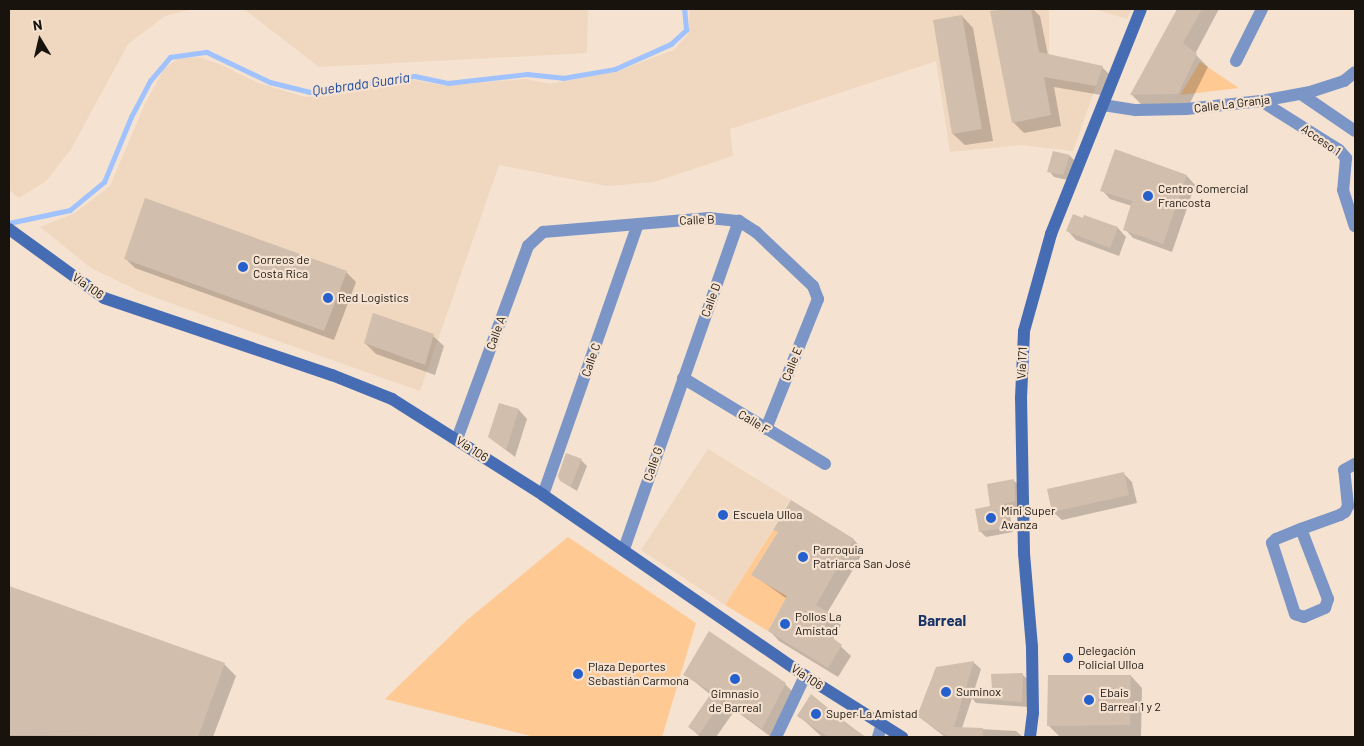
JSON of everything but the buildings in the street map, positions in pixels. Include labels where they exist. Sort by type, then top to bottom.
[{"type":"main road","name":"Vía 171","points":[[1030,737],[1033,713],[1032,647],[1024,553],[1021,398],[1024,331],[1051,234],[1141,9]]},
{"type":"main road","name":"Vía 106","points":[[9,228],[104,298],[332,375],[392,399],[543,495],[624,549],[805,676],[902,737]]},
{"type":"street","points":[[1236,61],[1262,9]]},
{"type":"street","name":"Calle La Granja","points":[[1103,105],[1136,110],[1186,109],[1261,101],[1301,94],[1344,80],[1355,72]]},
{"type":"street","points":[[1301,94],[1355,131]]},
{"type":"street","name":"Acceso 1","points":[[1261,101],[1339,150],[1346,158],[1342,190],[1355,226]]},
{"type":"street","name":"Calle B","points":[[543,232],[709,218],[739,221]]},
{"type":"street","name":"Calle E","points":[[739,221],[813,286],[818,298],[766,429]]},
{"type":"street","name":"Calle D","points":[[683,378],[739,221]]},
{"type":"street","name":"Calle C","points":[[543,495],[638,224]]},
{"type":"street","name":"Calle A","points":[[457,439],[528,246],[543,232]]},
{"type":"street","name":"Calle F","points":[[683,378],[825,464]]},
{"type":"street","name":"Calle G","points":[[624,549],[683,378]]},
{"type":"street","points":[[1301,529],[1328,599],[1325,608],[1304,617],[1295,614],[1272,549],[1276,539],[1301,529],[1345,512],[1348,506],[1344,470],[1351,465]]},
{"type":"street","points":[[776,737],[805,676]]},
{"type":"street","points":[[878,737],[882,724]]},
{"type":"shaded area","points":[[9,9],[192,9],[165,16],[128,44],[71,149],[46,181],[19,198],[9,190]]},
{"type":"shaded area","points":[[244,9],[588,9],[587,53],[319,67]]},
{"type":"shaded area","points":[[690,9],[1049,9],[1049,77],[1096,86],[1073,151],[1022,145],[950,152],[936,61],[730,129],[733,156],[654,182],[607,186],[499,165],[420,391],[145,294],[91,268],[40,227],[75,213],[110,186],[145,104],[164,69],[177,59],[198,57],[219,64],[258,83],[305,97],[344,94],[409,79],[444,86],[526,79],[550,84],[621,70],[674,50],[688,34]]},
{"type":"shaded area","points":[[1094,9],[1132,9],[1127,19]]},
{"type":"shaded area","points":[[1200,62],[1239,88],[1180,95]]},
{"type":"shaded area","name":"Escuela Ulloa","points":[[708,449],[791,500],[725,605],[641,550]]},
{"type":"shaded area","points":[[773,530],[778,532],[751,575],[787,596],[768,631],[725,605]]},
{"type":"shaded area","points":[[568,537],[696,623],[662,737],[535,737],[385,699],[467,620]]},
{"type":"waterway","name":"Quebrada Guaria","points":[[9,223],[70,210],[104,182],[131,117],[150,81],[170,57],[207,52],[270,82],[310,92],[415,76],[448,83],[527,74],[563,78],[615,69],[671,44],[686,30],[684,9]]},
{"type":"place","name":"Centro Comercial Francosta","points":[[1148,196]]},
{"type":"place","name":"Correos de Costa Rica","points":[[243,267]]},
{"type":"place","name":"Red Logistics","points":[[328,298]]},
{"type":"place","name":"Escuela Ulloa","points":[[723,515]]},
{"type":"place","name":"Mini Super Avanza","points":[[991,518]]},
{"type":"place","name":"Parroquia Patriarca San José","points":[[803,557]]},
{"type":"place","name":"Pollos La Amistad","points":[[785,624]]},
{"type":"place","name":"Delegación Policial Ulloa","points":[[1068,658]]},
{"type":"place","name":"Plaza Deportes Sebastián Carmona","points":[[578,674]]},
{"type":"place","name":"Gimnasio de Barreal","points":[[735,679]]},
{"type":"place","name":"Suminox","points":[[946,692]]},
{"type":"place","name":"Ebais Barreal 1 y 2","points":[[1089,700]]},
{"type":"place","name":"Super La Amistad","points":[[816,714]]},
{"type":"district","name":"Barreal","points":[[942,621]]}]
